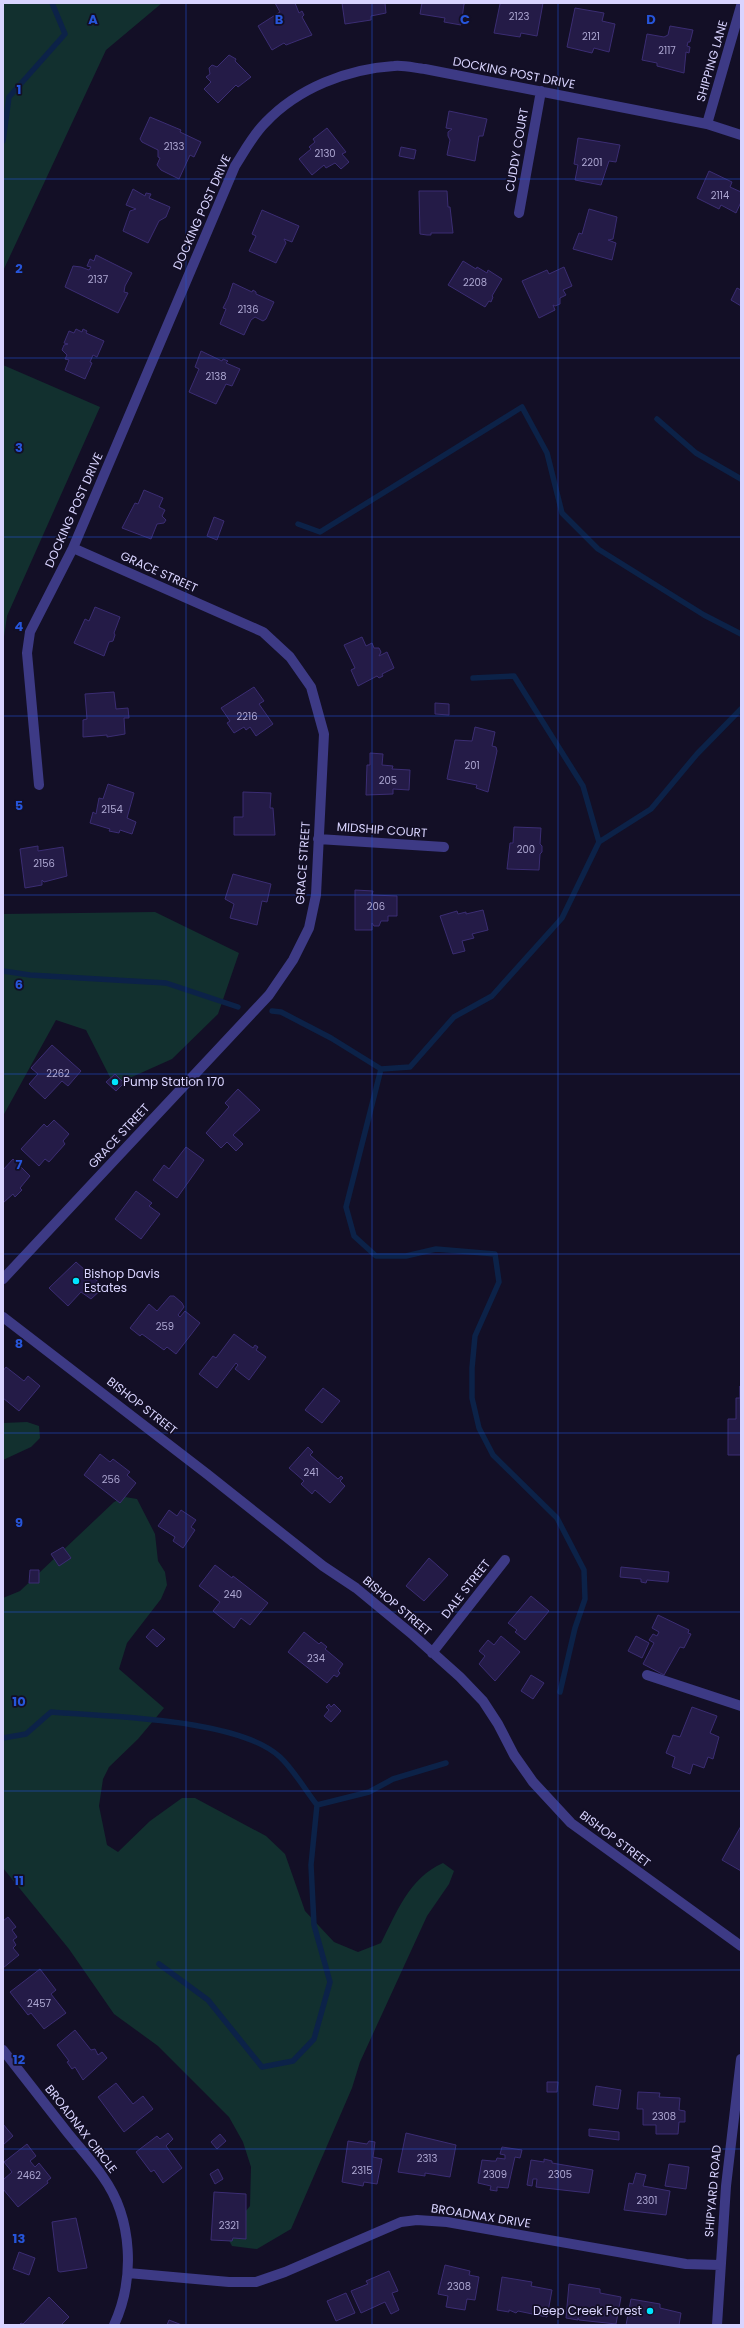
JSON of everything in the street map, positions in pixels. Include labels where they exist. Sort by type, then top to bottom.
[{"type":"street","name":"SHIPPING LANE","points":[[707,124],[741,6]]},
{"type":"street","name":"DOCKING POST DRIVE","points":[[38,785],[27,653],[30,632],[73,548],[235,166],[264,123],[291,100],[325,81],[368,69],[396,66],[425,69],[707,124],[741,135]]},
{"type":"street","name":"CUDDY COURT","points":[[519,213],[541,91]]},
{"type":"street","name":"GRACE STREET","points":[[3,1279],[268,995],[293,960],[309,928],[316,895],[324,734],[311,687],[290,657],[264,632],[73,548]]},
{"type":"street","name":"MIDSHIP COURT","points":[[318,839],[444,847]]},
{"type":"street","name":"BISHOP STREET","points":[[3,1317],[201,1469],[323,1566],[378,1605],[460,1677],[483,1702],[498,1724],[514,1755],[533,1782],[549,1802],[571,1824],[741,1946]]},
{"type":"street","name":"DALE STREET","points":[[432,1653],[505,1560]]},
{"type":"street","points":[[647,1675],[741,1706]]},
{"type":"street","name":"BROADNAX CIRCLE","points":[[3,2050],[104,2178],[120,2210],[128,2242],[128,2273],[120,2312],[114,2325]]},
{"type":"street","name":"SHIPYARD ROAD","points":[[717,2325],[728,2161],[741,2060]]},
{"type":"street","name":"BROADNAX DRIVE","points":[[128,2273],[229,2282],[256,2282],[286,2272],[381,2229],[401,2222],[417,2220],[447,2222],[686,2264],[720,2265]]},
{"type":"green space","points":[[3,3],[162,3],[106,50],[3,271]]},
{"type":"green space","points":[[3,365],[100,407],[7,616],[3,644]]},
{"type":"green space","points":[[155,912],[239,953],[218,1014],[172,1059],[114,1085],[86,1030],[56,1020],[3,1116],[3,914]]},
{"type":"green space","points":[[27,1422],[39,1426],[40,1438],[31,1447],[3,1460],[3,1423]]},
{"type":"green space","points":[[125,1497],[137,1499],[155,1534],[158,1561],[165,1572],[167,1585],[161,1599],[127,1643],[119,1669],[164,1708],[138,1739],[109,1767],[103,1779],[99,1806],[107,1845],[118,1852],[150,1821],[182,1798],[195,1798],[266,1836],[285,1854],[305,1911],[334,1942],[358,1952],[381,1943],[405,1897],[421,1877],[431,1869],[443,1863],[454,1871],[449,1884],[427,1916],[360,2062],[352,2088],[291,2229],[257,2249],[232,2246],[226,2235],[250,2206],[251,2167],[243,2142],[229,2117],[158,2046],[114,2014],[69,1949],[3,1868],[3,1598],[20,1591],[114,1502]]},
{"type":"building","points":[[275,3],[295,3],[299,13],[302,11],[304,15],[302,17],[312,35],[286,45],[284,43],[272,50],[258,26],[280,12]]},
{"type":"building","points":[[342,3],[385,3],[386,13],[371,16],[371,20],[345,24]]},
{"type":"building","points":[[422,3],[467,3],[464,4],[461,25],[444,22],[445,18],[420,14]]},
{"type":"building","points":[[543,3],[537,36],[521,33],[520,37],[494,33],[500,4]]},
{"type":"building","points":[[575,8],[604,13],[602,21],[615,24],[609,52],[594,48],[592,53],[567,47]]},
{"type":"building","points":[[670,26],[693,30],[690,42],[688,42],[687,46],[690,47],[689,53],[686,52],[684,73],[657,66],[657,63],[642,60],[647,34],[664,37],[668,35]]},
{"type":"building","points":[[229,55],[236,59],[235,61],[251,77],[238,87],[236,85],[218,103],[204,89],[211,82],[206,77],[210,74],[209,68],[212,65],[217,67]]},
{"type":"building","points":[[449,111],[487,119],[483,136],[479,136],[475,161],[447,155],[450,140],[448,132],[452,129],[446,128]]},
{"type":"building","points":[[150,117],[181,130],[180,132],[201,142],[194,157],[190,155],[179,179],[161,170],[157,165],[160,158],[158,157],[158,150],[142,142],[140,139]]},
{"type":"building","points":[[327,128],[346,152],[342,154],[349,162],[341,169],[335,163],[326,168],[324,165],[312,175],[299,159],[311,149],[309,147],[315,142],[313,139]]},
{"type":"building","points":[[578,138],[620,145],[616,162],[609,161],[601,185],[575,180],[578,165],[574,164]]},
{"type":"building","points":[[401,147],[416,150],[414,159],[399,156]]},
{"type":"building","points":[[709,171],[732,182],[730,187],[741,192],[741,202],[736,213],[721,205],[719,209],[697,198]]},
{"type":"building","points":[[133,189],[145,196],[146,193],[151,194],[149,198],[170,207],[166,217],[159,221],[148,243],[123,231],[130,211],[136,209],[126,205]]},
{"type":"building","points":[[419,191],[447,191],[448,207],[450,207],[453,233],[431,233],[431,235],[420,234]]},
{"type":"building","points":[[589,209],[617,217],[613,239],[608,240],[616,243],[612,260],[573,249],[579,233],[582,234]]},
{"type":"building","points":[[262,210],[299,226],[292,242],[284,239],[286,243],[276,263],[249,251],[256,236],[252,234]]},
{"type":"building","points":[[96,255],[132,273],[125,286],[124,292],[128,293],[118,313],[65,287],[73,266],[89,270],[91,267],[87,266],[90,259],[94,261]]},
{"type":"building","points":[[463,261],[476,269],[477,267],[487,273],[488,270],[502,279],[492,296],[491,302],[489,301],[485,307],[448,285]]},
{"type":"building","points":[[564,267],[572,286],[563,290],[566,295],[560,298],[560,304],[555,306],[553,305],[555,310],[539,318],[522,281],[547,270],[549,274]]},
{"type":"building","points":[[233,283],[252,292],[253,290],[256,294],[274,302],[266,319],[263,321],[255,317],[251,320],[244,335],[220,324],[226,309],[223,308]]},
{"type":"building","points":[[737,288],[741,290],[741,306],[731,300]]},
{"type":"building","points":[[76,329],[82,332],[83,329],[87,331],[86,333],[104,341],[97,357],[93,355],[90,362],[92,363],[85,379],[65,370],[69,360],[65,359],[67,355],[62,350],[64,345],[68,344],[64,343],[69,331],[74,333]]},
{"type":"building","points":[[201,351],[222,361],[223,359],[228,361],[226,363],[240,369],[232,386],[226,384],[216,404],[189,392],[199,369],[195,367]]},
{"type":"building","points":[[144,490],[163,498],[159,507],[165,510],[162,516],[166,520],[164,523],[157,524],[151,539],[122,528],[135,503],[138,504]]},
{"type":"building","points":[[214,517],[224,521],[217,540],[207,536]]},
{"type":"building","points":[[95,607],[120,617],[114,633],[115,635],[113,641],[109,642],[104,656],[74,643],[85,619],[89,621]]},
{"type":"building","points":[[362,637],[366,646],[372,643],[374,648],[379,648],[381,652],[379,656],[387,652],[394,668],[382,674],[383,676],[379,678],[377,676],[358,686],[351,670],[355,668],[344,645]]},
{"type":"building","points":[[254,687],[264,701],[259,704],[273,724],[256,736],[250,727],[246,730],[244,727],[234,733],[227,723],[230,721],[221,708]]},
{"type":"building","points":[[114,692],[116,709],[128,708],[129,718],[124,718],[125,734],[107,737],[107,735],[83,737],[83,720],[87,719],[85,694]]},
{"type":"building","points":[[435,703],[449,704],[449,715],[435,714]]},
{"type":"building","points":[[475,727],[495,732],[492,746],[496,747],[497,751],[488,792],[476,788],[477,785],[447,779],[455,740],[472,741]]},
{"type":"building","points":[[370,753],[383,754],[382,765],[393,766],[392,769],[410,770],[409,790],[393,789],[393,794],[366,795],[367,765],[370,765]]},
{"type":"building","points":[[108,784],[134,793],[127,818],[136,822],[132,834],[120,830],[119,833],[109,831],[110,829],[90,823],[93,812],[96,814],[99,798],[103,799]]},
{"type":"building","points":[[243,792],[271,793],[270,808],[273,808],[275,835],[234,835],[234,817],[243,817]]},
{"type":"building","points":[[514,827],[541,828],[540,844],[542,846],[542,852],[540,854],[539,870],[507,869],[510,843],[513,843]]},
{"type":"building","points":[[38,846],[38,851],[63,847],[67,876],[44,882],[42,880],[42,885],[25,888],[20,849]]},
{"type":"building","points":[[233,874],[271,884],[267,902],[262,901],[257,925],[230,918],[234,904],[225,899]]},
{"type":"building","points":[[355,890],[373,891],[372,895],[397,896],[397,916],[388,916],[388,921],[381,921],[379,926],[374,926],[372,923],[372,930],[355,930]]},
{"type":"building","points":[[483,910],[488,930],[472,934],[474,938],[462,941],[465,951],[453,954],[440,916],[457,911],[458,914],[466,912],[466,914]]},
{"type":"building","points":[[52,1045],[81,1071],[68,1086],[62,1081],[45,1099],[29,1084],[38,1074],[31,1068]]},
{"type":"building","name":"Pump Station 170","points":[[115,1074],[124,1083],[116,1091],[106,1082]]},
{"type":"building","points":[[238,1089],[260,1110],[233,1135],[243,1144],[236,1151],[227,1142],[221,1148],[206,1133],[229,1107],[225,1103]]},
{"type":"building","points":[[54,1120],[69,1134],[63,1141],[65,1144],[49,1162],[45,1159],[39,1166],[21,1149],[44,1124],[47,1127]]},
{"type":"building","points":[[186,1147],[204,1160],[177,1198],[153,1180],[164,1165],[169,1169]]},
{"type":"building","points":[[13,1159],[30,1176],[20,1188],[22,1190],[15,1197],[13,1194],[3,1203],[3,1170]]},
{"type":"building","points":[[136,1191],[152,1203],[149,1206],[160,1214],[141,1239],[115,1219]]},
{"type":"building","name":"Bishop Davis Estates","points":[[76,1262],[104,1287],[91,1299],[81,1292],[68,1306],[49,1288]]},
{"type":"building","points":[[170,1296],[174,1296],[182,1303],[184,1307],[178,1315],[180,1317],[185,1311],[200,1323],[176,1354],[167,1347],[164,1350],[142,1334],[140,1336],[130,1328],[149,1304],[157,1311]]},
{"type":"building","points":[[234,1334],[253,1348],[255,1345],[258,1347],[256,1350],[266,1357],[249,1380],[235,1369],[238,1365],[236,1363],[217,1388],[199,1374],[213,1356],[216,1358]]},
{"type":"building","points":[[6,1367],[24,1381],[28,1376],[40,1386],[19,1411],[3,1398],[3,1371]]},
{"type":"building","points":[[740,1386],[741,1455],[728,1455],[728,1419],[736,1419],[736,1398],[740,1398]]},
{"type":"building","points":[[323,1388],[340,1401],[322,1423],[305,1410]]},
{"type":"building","points":[[308,1447],[313,1452],[310,1455],[338,1479],[341,1476],[343,1478],[340,1481],[345,1486],[330,1503],[315,1490],[312,1494],[301,1484],[304,1481],[289,1468]]},
{"type":"building","points":[[100,1454],[110,1462],[113,1459],[130,1472],[127,1475],[136,1483],[120,1503],[84,1475]]},
{"type":"building","points":[[169,1510],[177,1516],[181,1510],[196,1520],[191,1527],[195,1530],[183,1548],[173,1541],[175,1537],[158,1526]]},
{"type":"building","points":[[63,1547],[71,1558],[59,1566],[51,1554]]},
{"type":"building","points":[[429,1558],[448,1575],[424,1601],[406,1586]]},
{"type":"building","points":[[215,1565],[232,1578],[233,1576],[268,1603],[250,1625],[241,1618],[234,1628],[213,1611],[220,1602],[199,1586]]},
{"type":"building","points":[[621,1567],[669,1572],[668,1582],[647,1580],[646,1583],[641,1582],[641,1579],[620,1577]]},
{"type":"building","points":[[30,1570],[39,1570],[39,1583],[29,1583]]},
{"type":"building","points":[[531,1596],[549,1611],[525,1640],[515,1632],[517,1630],[508,1623]]},
{"type":"building","points":[[658,1615],[689,1630],[688,1633],[691,1634],[684,1648],[680,1647],[664,1675],[643,1664],[654,1643],[649,1640],[653,1634],[657,1636],[659,1632],[652,1628]]},
{"type":"building","points":[[153,1629],[165,1639],[157,1647],[146,1637]]},
{"type":"building","points":[[304,1632],[319,1644],[321,1642],[327,1647],[325,1649],[343,1664],[338,1671],[340,1673],[337,1677],[334,1675],[327,1683],[288,1652]]},
{"type":"building","points":[[501,1636],[520,1652],[495,1681],[479,1664],[485,1656],[479,1651],[488,1640],[494,1645]]},
{"type":"building","points":[[636,1636],[649,1643],[642,1658],[628,1651]]},
{"type":"building","points":[[531,1675],[544,1683],[533,1699],[521,1691]]},
{"type":"building","points":[[329,1704],[331,1707],[334,1704],[341,1711],[331,1722],[324,1716],[329,1710],[326,1707]]},
{"type":"building","points":[[692,1707],[717,1716],[710,1733],[719,1737],[713,1759],[708,1757],[704,1768],[693,1764],[690,1774],[672,1767],[675,1757],[666,1753],[673,1735],[680,1737]]},
{"type":"building","points":[[741,1826],[741,1871],[722,1860]]},
{"type":"building","points":[[8,1917],[16,1927],[12,1930],[17,1937],[13,1940],[16,1945],[13,1948],[19,1955],[3,1968],[3,1921]]},
{"type":"building","points":[[40,1969],[56,1990],[51,1994],[66,2013],[44,2029],[31,2013],[28,2015],[10,1992]]},
{"type":"building","points":[[75,2030],[91,2050],[95,2049],[98,2055],[102,2052],[107,2058],[83,2080],[75,2067],[72,2069],[67,2062],[69,2061],[57,2045]]},
{"type":"building","points":[[547,2082],[558,2082],[557,2092],[547,2092]]},
{"type":"building","points":[[116,2083],[133,2104],[143,2096],[153,2109],[124,2132],[98,2097]]},
{"type":"building","points":[[596,2086],[621,2090],[618,2109],[593,2105]]},
{"type":"building","points":[[638,2092],[660,2093],[659,2097],[680,2098],[679,2110],[685,2111],[685,2122],[679,2122],[678,2134],[656,2134],[656,2125],[643,2125],[643,2109],[637,2109]]},
{"type":"building","points":[[3,2124],[13,2136],[3,2145]]},
{"type":"building","points":[[589,2129],[619,2132],[619,2140],[589,2136]]},
{"type":"building","points":[[168,2133],[173,2139],[166,2146],[182,2168],[163,2183],[154,2170],[151,2172],[136,2152],[157,2136],[160,2139]]},
{"type":"building","points":[[406,2133],[456,2145],[450,2177],[425,2173],[425,2176],[398,2172]]},
{"type":"building","points":[[220,2134],[226,2141],[217,2149],[211,2142]]},
{"type":"building","points":[[348,2141],[367,2144],[369,2141],[375,2142],[373,2157],[382,2159],[377,2184],[364,2182],[363,2186],[342,2182]]},
{"type":"building","points":[[27,2144],[36,2156],[30,2161],[35,2167],[39,2163],[51,2178],[47,2181],[48,2183],[18,2207],[3,2189],[3,2180],[12,2172],[4,2162]]},
{"type":"building","points":[[502,2147],[522,2150],[520,2158],[515,2157],[508,2188],[497,2187],[497,2191],[490,2190],[491,2186],[478,2183],[482,2160],[496,2161],[497,2158],[505,2159],[505,2155],[500,2154]]},
{"type":"building","points":[[544,2159],[552,2161],[552,2163],[593,2170],[589,2193],[536,2187],[537,2179],[533,2179],[532,2186],[527,2185],[531,2160],[544,2162]]},
{"type":"building","points":[[669,2164],[689,2167],[686,2189],[665,2186]]},
{"type":"building","points":[[218,2169],[223,2179],[215,2184],[210,2174]]},
{"type":"building","points":[[636,2173],[646,2175],[643,2186],[670,2191],[666,2215],[624,2210],[629,2183],[633,2184]]},
{"type":"building","points":[[214,2192],[246,2194],[246,2239],[233,2238],[232,2241],[211,2240]]},
{"type":"building","points":[[76,2218],[87,2268],[60,2272],[58,2271],[52,2222]]},
{"type":"building","points":[[19,2252],[35,2258],[29,2275],[13,2269]]},
{"type":"building","points":[[445,2265],[470,2271],[469,2275],[479,2277],[475,2300],[467,2299],[465,2310],[446,2307],[448,2296],[438,2294]]},
{"type":"building","points":[[389,2271],[398,2291],[392,2293],[399,2310],[391,2314],[385,2302],[361,2313],[351,2291],[368,2284],[366,2281]]},
{"type":"building","points":[[502,2277],[532,2282],[531,2286],[552,2290],[547,2317],[518,2311],[516,2313],[509,2310],[509,2312],[497,2310]]},
{"type":"building","points":[[569,2284],[600,2289],[600,2293],[621,2297],[616,2324],[579,2320],[578,2318],[578,2320],[566,2318]]},
{"type":"building","points":[[346,2293],[355,2313],[336,2321],[327,2301]]},
{"type":"building","points":[[49,2297],[69,2317],[61,2325],[19,2325],[21,2323],[23,2324]]},
{"type":"building","name":"Deep Creek Forest","points":[[631,2299],[660,2304],[660,2308],[681,2313],[679,2325],[626,2325]]},
{"type":"building","points":[[169,2320],[182,2325],[167,2325]]},
{"type":"waterway","points":[[3,141],[9,97],[65,34],[52,3]]},
{"type":"waterway","points":[[298,524],[320,532],[522,407],[547,453],[562,513],[598,549],[704,615],[741,634]]},
{"type":"waterway","points":[[657,419],[696,453],[741,479]]},
{"type":"waterway","points":[[473,678],[514,676],[583,786],[599,842]]},
{"type":"waterway","points":[[272,1011],[281,1012],[331,1038],[381,1069],[410,1067],[454,1017],[492,996],[562,918],[599,842],[651,809],[697,754],[741,709]]},
{"type":"waterway","points":[[3,971],[30,975],[166,983],[238,1007]]},
{"type":"waterway","points":[[381,1069],[346,1207],[354,1236],[376,1256],[406,1256],[436,1249],[495,1254],[499,1282],[475,1336],[472,1368],[472,1398],[479,1428],[493,1455],[557,1518],[584,1570],[585,1599],[575,1628],[560,1692]]},
{"type":"waterway","points":[[3,1738],[26,1734],[51,1712],[138,1718],[204,1727],[235,1734],[260,1744],[280,1757],[295,1774],[317,1805],[311,1865],[314,1925],[330,1982],[314,2039],[293,2061],[262,2067],[208,2000],[159,1964]]},
{"type":"waterway","points":[[317,1805],[369,1792],[393,1779],[446,1763]]},
{"type":"place","name":"Pump Station 170","points":[[115,1082]]},
{"type":"place","name":"Bishop Davis Estates","points":[[76,1281]]},
{"type":"place","name":"Deep Creek Forest","points":[[650,2311]]}]
